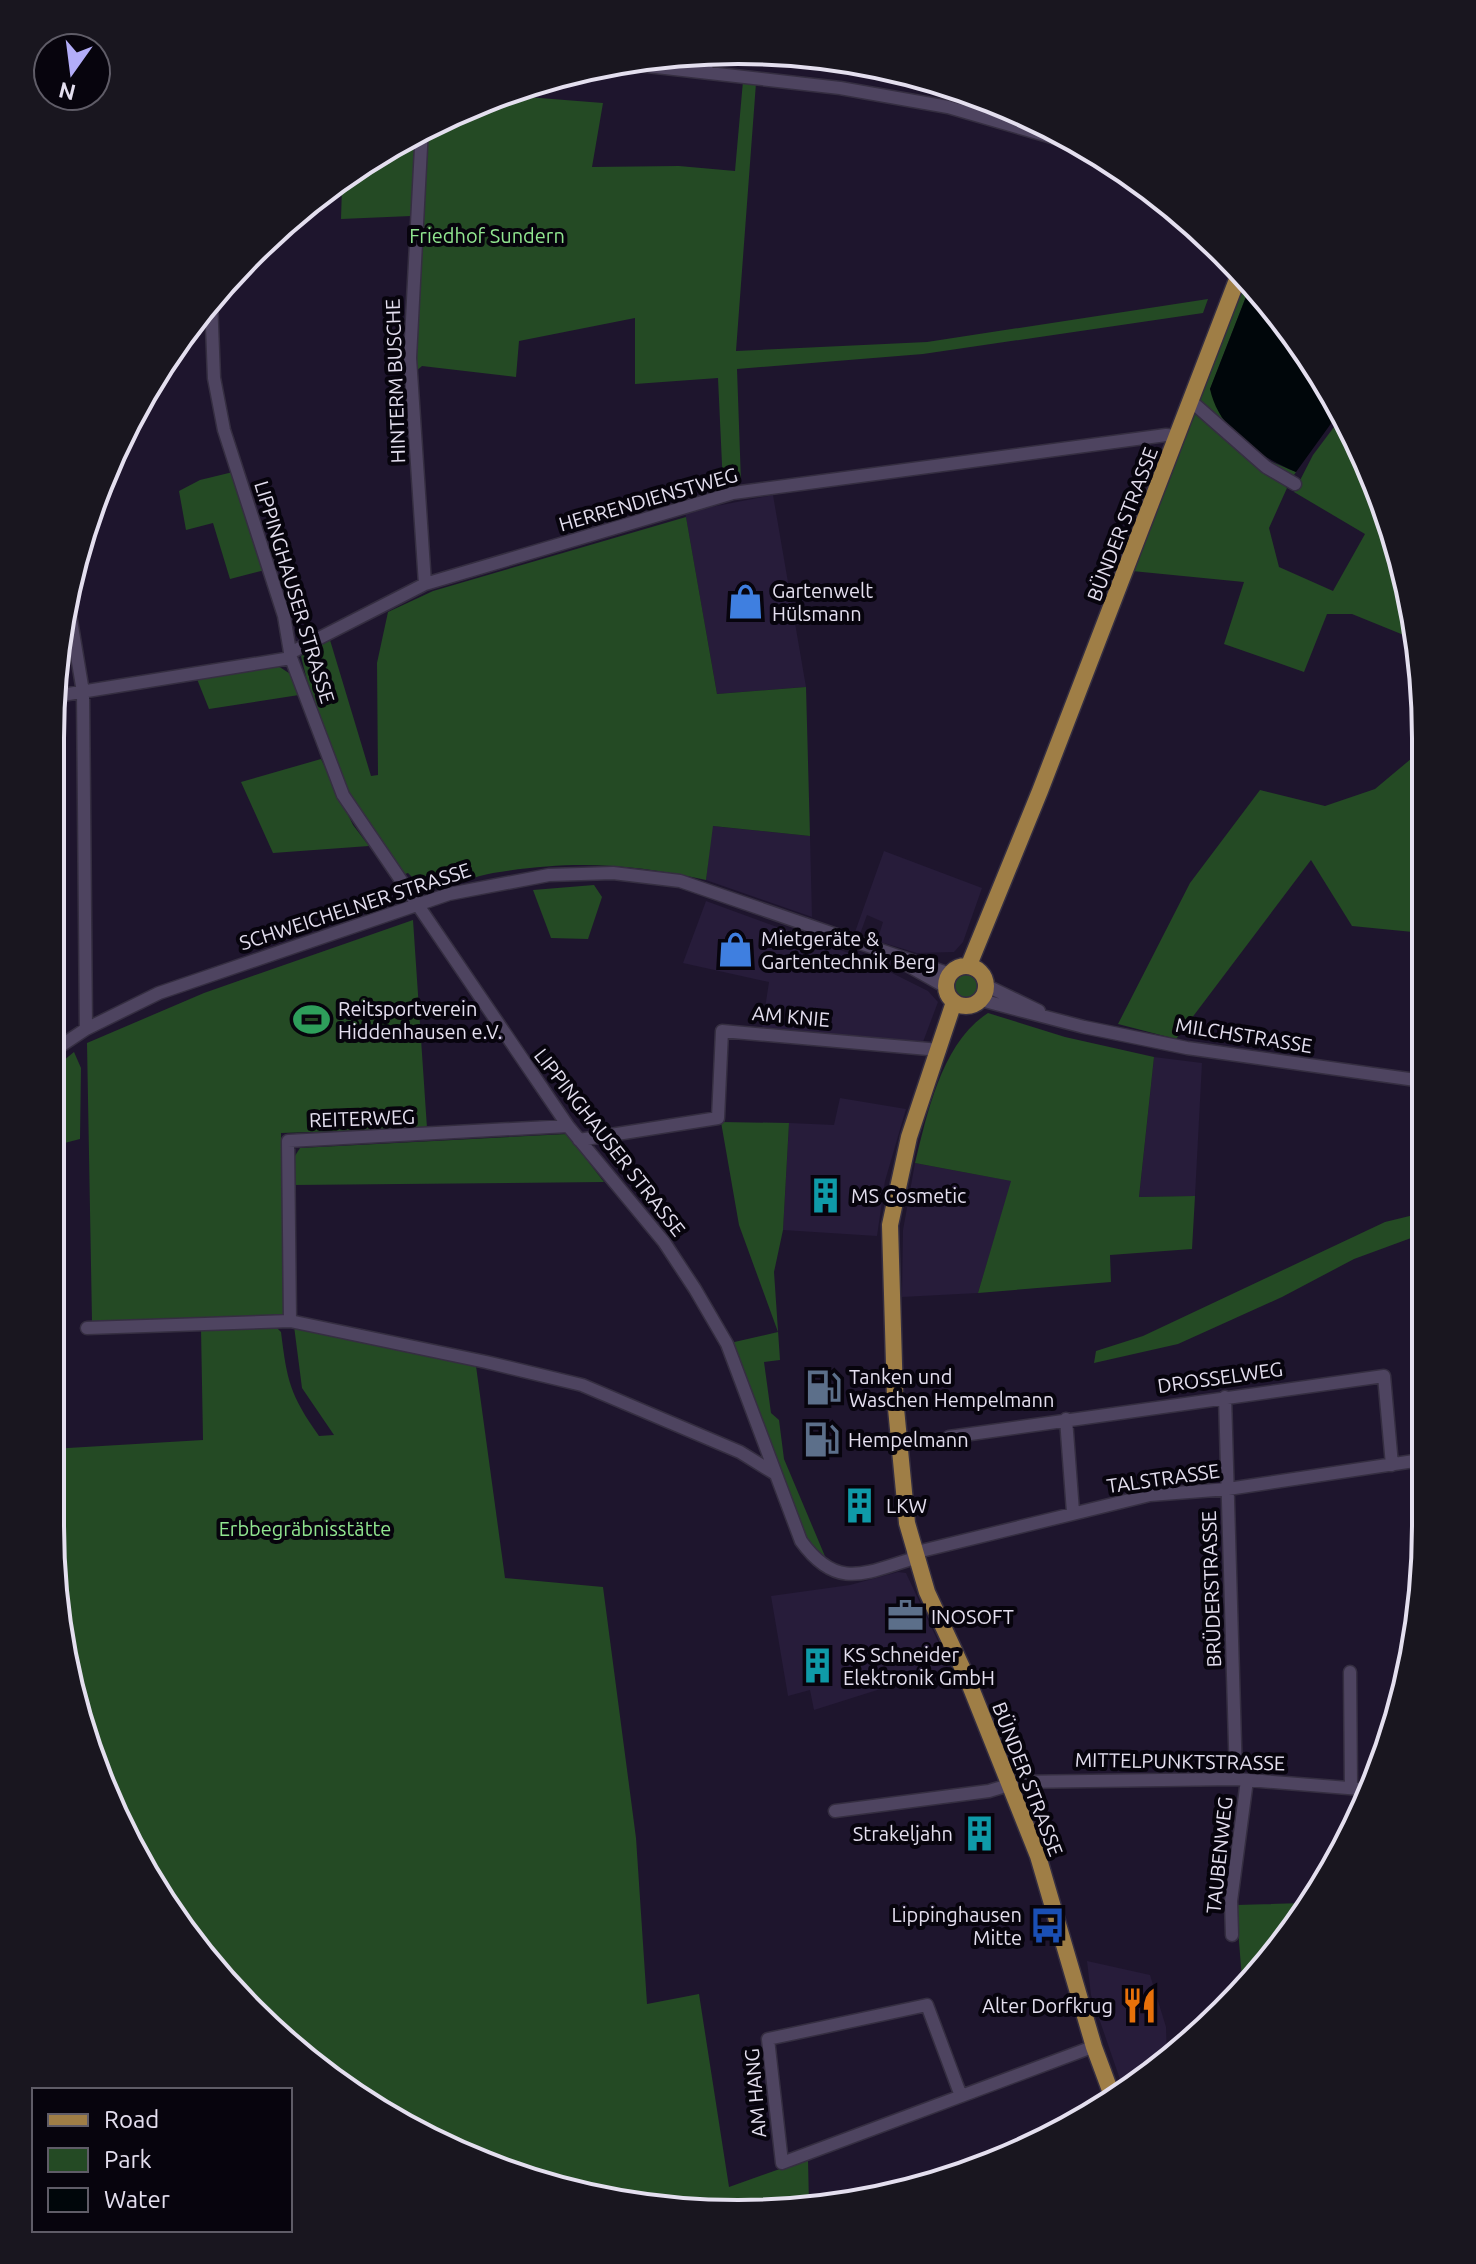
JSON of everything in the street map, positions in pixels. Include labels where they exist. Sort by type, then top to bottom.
[{"type":"main road","name":"BÜNDER STRASSE","points":[[974,968],[1236,284]]},
{"type":"main road","points":[[958,967],[974,968],[964,992],[958,967]]},
{"type":"main road","name":"BÜNDER STRASSE","points":[[964,992],[909,1137],[890,1225],[889,1282],[899,1461],[914,1556],[1038,1856],[1094,2047],[1109,2088]]},
{"type":"street","points":[[705,65],[708,73]]},
{"type":"street","points":[[666,68],[840,88],[948,107],[1027,130]]},
{"type":"street","name":"HINTERM BUSCHE","points":[[421,144],[410,358],[425,584]]},
{"type":"street","name":"LIPPINGHAUSER STRASSE","points":[[212,317],[216,396],[291,655],[343,795],[568,1126],[664,1242],[695,1289],[727,1344],[801,1541],[823,1565],[838,1573],[856,1576],[914,1556]]},
{"type":"street","points":[[1191,401],[1266,467],[1295,484]]},
{"type":"street","name":"HERRENDIENSTWEG","points":[[65,695],[291,655],[425,584],[733,493],[1177,436]]},
{"type":"street","points":[[73,632],[83,692],[86,1029]]},
{"type":"street","name":"SCHWEICHELNER STRASSE","points":[[64,1044],[86,1029],[159,993],[416,905],[486,884],[549,875],[650,876],[710,889],[868,946],[964,992]]},
{"type":"street","name":"MILCHSTRASSE","points":[[964,992],[1060,1021],[1187,1048],[1412,1079]]},
{"type":"street","name":"AM KNIE","points":[[579,1140],[718,1118],[722,1031],[940,1050]]},
{"type":"street","name":"REITERWEG","points":[[290,1321],[288,1141],[568,1126]]},
{"type":"street","points":[[87,1328],[290,1321],[582,1385],[740,1452],[774,1473]]},
{"type":"street","name":"DROSSELWEG","points":[[949,1437],[1384,1376],[1392,1465]]},
{"type":"street","name":"BRÜDERSTRASSE","points":[[1225,1397],[1242,1779]]},
{"type":"street","points":[[1066,1419],[1073,1512]]},
{"type":"street","points":[[740,1452],[753,1450],[762,1440]]},
{"type":"street","name":"TALSTRASSE","points":[[914,1556],[1073,1512],[1150,1495],[1228,1489],[1412,1462]]},
{"type":"street","points":[[1350,1672],[1351,1788]]},
{"type":"street","name":"MITTELPUNKTSTRASSE","points":[[835,1811],[989,1791],[1008,1784],[1242,1779],[1359,1789]]},
{"type":"street","name":"TAUBENWEG","points":[[1232,1935],[1231,1901],[1242,1779]]},
{"type":"street","name":"AM HANG","points":[[961,2096],[927,2005],[768,2039],[782,2163],[1094,2047]]},
{"type":"shaded area","name":"Gartenwelt Hülsmann","points":[[773,495],[806,687],[717,694],[685,512]]},
{"type":"shaded area","points":[[712,826],[810,836],[812,917],[706,880]]},
{"type":"shaded area","points":[[884,851],[982,888],[963,942],[954,952],[917,953],[877,941],[883,922],[867,915],[860,934],[855,932]]},
{"type":"shaded area","points":[[706,901],[862,958],[928,991],[938,1002],[923,1042],[762,1028],[769,982],[683,963]]},
{"type":"shaded area","points":[[1154,1057],[1202,1063],[1195,1196],[1139,1197]]},
{"type":"shaded area","points":[[840,1098],[906,1109],[885,1181],[877,1236],[783,1230],[789,1123],[834,1125]]},
{"type":"shaded area","points":[[915,1163],[1012,1181],[978,1293],[902,1297],[903,1230]]},
{"type":"shaded area","points":[[898,1572],[906,1573],[950,1667],[814,1710],[810,1690],[788,1696],[771,1596],[850,1585]]},
{"type":"shaded area","points":[[1087,1961],[1150,1975],[1166,2027],[1167,2046],[1120,2080],[1091,1995]]},
{"type":"green space","name":"Friedhof Sundern","points":[[743,81],[756,83],[736,351],[927,342],[1208,299],[1203,313],[923,354],[737,369],[741,482],[723,486],[718,378],[635,384],[635,318],[519,341],[516,377],[422,366],[415,372],[426,141],[480,115],[530,97],[603,103],[592,167],[679,166],[735,171]]},
{"type":"green space","points":[[414,147],[411,216],[341,219],[342,193]]},
{"type":"green space","points":[[1241,290],[1246,296],[1210,389],[1267,460],[1296,472],[1292,478],[1266,463],[1201,405],[1200,397]]},
{"type":"green space","points":[[1194,411],[1287,488],[1269,528],[1279,567],[1333,591],[1365,534],[1294,492],[1313,455],[1335,426],[1361,480],[1376,521],[1389,564],[1404,635],[1352,614],[1327,614],[1304,672],[1224,644],[1244,582],[1132,571]]},
{"type":"green space","points":[[233,472],[265,570],[230,579],[213,523],[186,530],[179,491],[200,480]]},
{"type":"green space","points":[[686,517],[717,694],[806,687],[810,836],[713,826],[706,880],[600,865],[521,869],[437,886],[417,881],[408,873],[402,875],[348,795],[314,709],[301,656],[330,640],[371,776],[378,775],[377,663],[388,612],[433,591]]},
{"type":"green space","points":[[278,666],[292,675],[299,695],[209,709],[197,679]]},
{"type":"green space","points":[[1412,758],[1412,932],[1352,926],[1311,860],[1176,1039],[1118,1024],[1190,883],[1260,790],[1325,806],[1375,789]]},
{"type":"green space","points":[[321,759],[353,825],[369,846],[273,853],[241,782]]},
{"type":"green space","points":[[594,885],[602,897],[588,939],[551,938],[533,890]]},
{"type":"green space","points":[[413,920],[427,1128],[281,1133],[284,1314],[279,1317],[92,1321],[87,1043],[204,993]]},
{"type":"green space","points":[[966,973],[975,976],[978,985],[975,994],[966,997],[957,994],[954,985],[957,976]]},
{"type":"green space","points":[[988,1013],[1065,1037],[1154,1057],[1139,1197],[1195,1196],[1192,1249],[1110,1255],[1111,1282],[978,1293],[1011,1181],[915,1163],[931,1102],[948,1060],[972,1026]]},
{"type":"green space","points":[[74,1052],[81,1068],[80,1139],[64,1143],[64,1060]]},
{"type":"green space","points":[[721,1122],[789,1123],[783,1230],[774,1272],[780,1360],[764,1362],[771,1413],[779,1420],[784,1459],[827,1561],[803,1535],[730,1343],[778,1332],[739,1225]]},
{"type":"green space","points":[[567,1134],[604,1182],[292,1185],[293,1159],[300,1148]]},
{"type":"green space","points":[[1412,1215],[1412,1238],[1354,1259],[1282,1297],[1178,1344],[1094,1363],[1096,1351],[1143,1336],[1385,1222]]},
{"type":"green space","name":"Erbbegräbnisstätte","points":[[275,1326],[281,1332],[291,1387],[319,1436],[334,1435],[302,1388],[294,1326],[476,1366],[505,1578],[603,1587],[636,1838],[647,2004],[699,1994],[729,2187],[808,2159],[809,2196],[738,2200],[650,2194],[564,2177],[480,2149],[401,2110],[328,2061],[261,2003],[203,1936],[154,1863],[115,1784],[100,1743],[77,1657],[65,1570],[64,1526],[64,1448],[203,1440],[201,1328]]},
{"type":"green space","points":[[1296,1903],[1242,1974],[1236,1905]]},
{"type":"water","points":[[1246,296],[1298,364],[1332,421],[1296,472],[1255,450],[1231,430],[1210,389]]},
{"type":"place","name":"Gartenwelt Hülsmann","points":[[746,602]]},
{"type":"place","name":"Mietgeräte & Gartentechnik Berg","points":[[735,949]]},
{"type":"place","name":"Reitsportverein Hiddenhausen e.V.","points":[[312,1019]]},
{"type":"place","name":"MS Cosmetic","points":[[825,1195]]},
{"type":"place","name":"Tanken und Waschen Hempelmann","points":[[823,1387]]},
{"type":"place","name":"Hempelmann","points":[[822,1439]]},
{"type":"place","name":"LKW","points":[[860,1505]]},
{"type":"place","name":"INOSOFT","points":[[905,1616]]},
{"type":"place","name":"KS Schneider Elektronik GmbH","points":[[817,1666]]},
{"type":"place","name":"Strakeljahn","points":[[979,1833]]},
{"type":"place","name":"Lippinghausen Mitte","points":[[1048,1925]]},
{"type":"place","name":"Alter Dorfkrug","points":[[1139,2005]]}]
